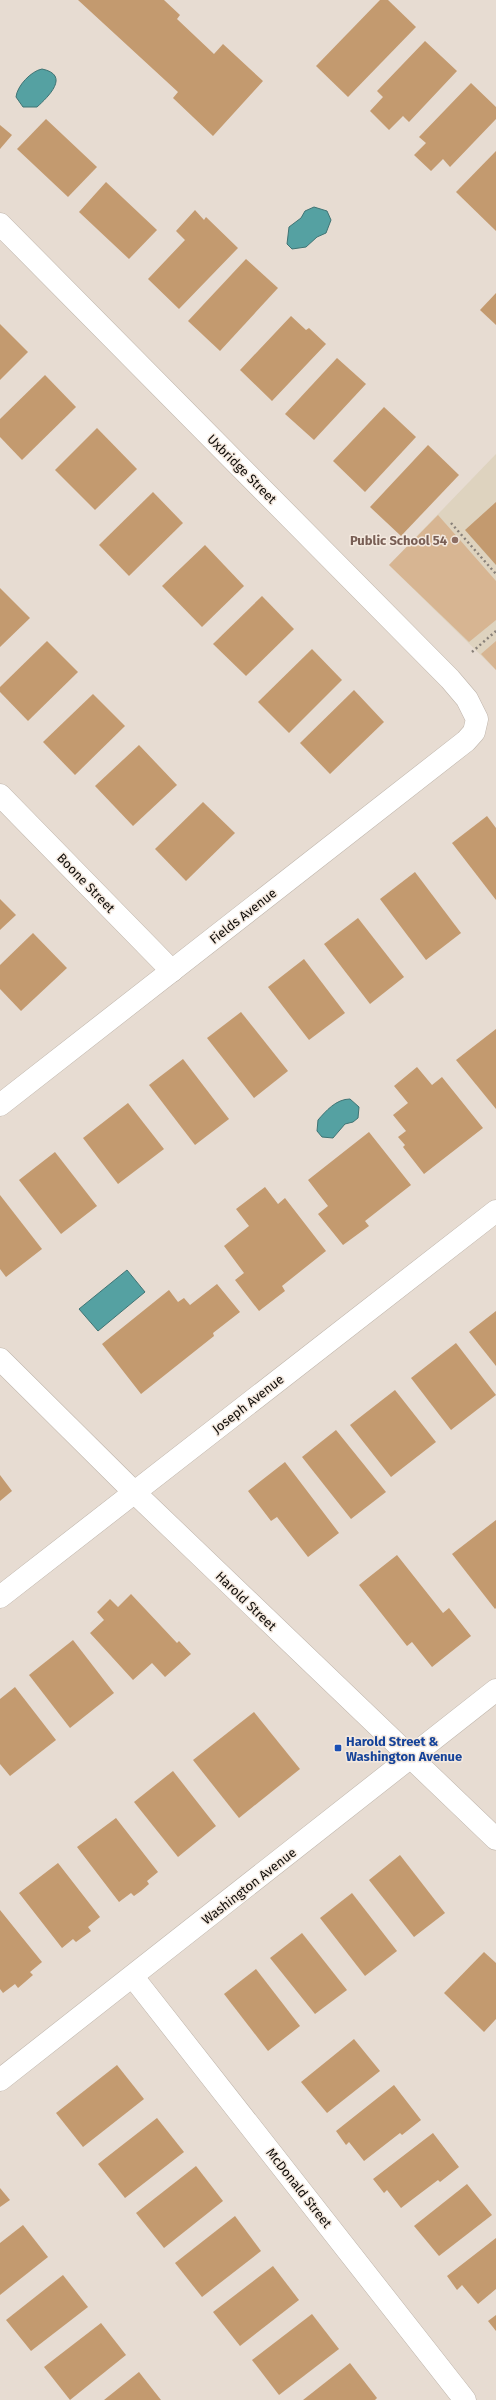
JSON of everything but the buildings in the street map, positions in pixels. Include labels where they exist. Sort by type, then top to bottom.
[{"type":"street","name":"Uxbridge Street","points":[[0,224],[450,679],[466,699],[477,719]]},
{"type":"street","name":"Fields Avenue","points":[[0,1105],[466,741],[474,732],[477,719]]},
{"type":"street","name":"Boone Street","points":[[0,795],[172,971]]},
{"type":"street","name":"Joseph Avenue","points":[[0,1597],[496,1211]]},
{"type":"street","name":"Harold Street","points":[[0,1359],[134,1492],[410,1759],[496,1839]]},
{"type":"street","name":"Washington Avenue","points":[[0,2080],[496,1690]]},
{"type":"street","name":"McDonald Street","points":[[133,1976],[465,2400]]},
{"type":"path","points":[[451,523],[496,574]]},
{"type":"path","points":[[472,652],[496,631]]},
{"type":"shaded area","name":"Public School 54","points":[[496,454],[496,670],[389,565]]},
{"type":"shaded area","name":"Public School 54","points":[[438,515],[496,581],[496,620],[469,642],[389,565]]},
{"type":"shaded area","points":[[496,641],[496,670],[481,654]]},
{"type":"water","points":[[42,69],[51,72],[55,76],[56,81],[51,92],[37,107],[23,107],[16,97],[19,88],[29,76]]},
{"type":"water","points":[[314,207],[327,211],[331,220],[326,233],[317,237],[306,247],[292,249],[287,244],[289,227],[301,218],[305,211]]},
{"type":"water","points":[[350,1099],[359,1107],[358,1118],[353,1122],[345,1124],[333,1138],[322,1137],[317,1131],[318,1120],[336,1103]]},
{"type":"water","points":[[127,1270],[145,1292],[98,1331],[79,1309]]},
{"type":"place","name":"Public School 54","points":[[455,540]]},
{"type":"place","name":"Harold Street & Washington Avenue","points":[[338,1748]]}]
